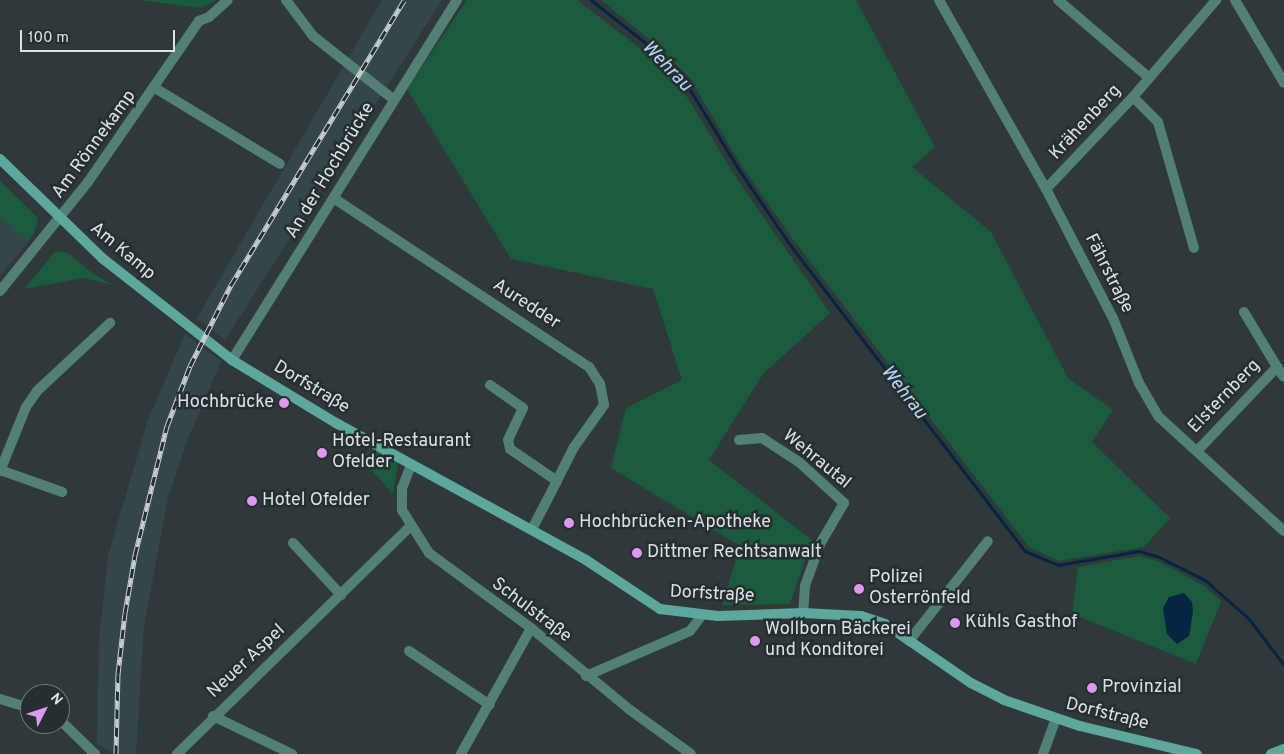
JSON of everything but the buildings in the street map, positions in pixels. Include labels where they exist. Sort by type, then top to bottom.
[{"type":"main road","name":"Am Kamp","points":[[0,159],[60,220],[121,273],[232,360]]},
{"type":"main road","name":"Dorfstraße","points":[[232,360],[411,465],[532,529],[660,609],[702,615],[803,613],[861,616],[885,624],[996,696],[1056,719],[1197,754]]},
{"type":"street","name":"Am Rönnekamp","points":[[0,291],[60,220],[155,88],[199,21],[209,17],[228,0]]},
{"type":"street","points":[[286,0],[313,36],[392,99]]},
{"type":"street","name":"An der Hochbrücke","points":[[232,360],[335,199],[392,99],[457,0]]},
{"type":"street","name":"Fährstraße","points":[[939,0],[1046,189],[1113,318],[1139,384],[1159,417],[1198,450],[1284,531]]},
{"type":"street","name":"Krähenberg","points":[[1058,0],[1148,77]]},
{"type":"street","name":"Krähenberg","points":[[1046,189],[1133,97],[1148,77],[1216,0]]},
{"type":"street","points":[[1235,0],[1284,84]]},
{"type":"street","name":"Am Rönnekamp","points":[[155,88],[280,164]]},
{"type":"street","points":[[1133,97],[1158,122],[1194,248]]},
{"type":"street","name":"Auredder","points":[[335,199],[589,367],[600,384],[604,405],[574,447],[532,529]]},
{"type":"street","name":"Elsternberg","points":[[1244,312],[1284,377]]},
{"type":"street","points":[[62,492],[0,470],[26,407],[37,391],[110,323]]},
{"type":"street","name":"Elsternberg","points":[[1198,450],[1277,367]]},
{"type":"street","points":[[490,385],[523,408],[508,440],[510,449],[557,481]]},
{"type":"street","name":"Wehrautal","points":[[740,440],[762,438],[799,462],[844,503],[820,544],[805,586],[803,613]]},
{"type":"street","name":"Schulstraße","points":[[411,465],[402,488],[402,510],[429,553],[531,628],[586,676],[691,754]]},
{"type":"street","name":"Neuer Aspel","points":[[177,754],[213,716],[411,526]]},
{"type":"street","points":[[909,641],[988,541]]},
{"type":"street","points":[[293,543],[341,594]]},
{"type":"street","points":[[586,676],[690,631],[702,615]]},
{"type":"street","points":[[461,754],[490,705],[531,628]]},
{"type":"street","points":[[409,651],[490,705]]},
{"type":"street","points":[[0,699],[20,705]]},
{"type":"street","points":[[213,716],[292,754]]},
{"type":"street","points":[[1043,754],[1056,719]]},
{"type":"street","points":[[70,730],[95,754]]},
{"type":"shaded area","points":[[382,0],[442,0],[225,340],[197,318]]},
{"type":"shaded area","points":[[0,216],[28,242],[0,276]]},
{"type":"shaded area","points":[[185,334],[221,361],[187,441],[168,498],[144,625],[136,754],[115,754],[97,744],[99,640],[108,556],[147,423]]},
{"type":"green space","points":[[138,0],[216,0],[201,8]]},
{"type":"green space","points":[[467,0],[577,0],[654,59],[679,84],[735,176],[830,313],[763,374],[709,460],[812,540],[790,604],[722,605],[740,546],[611,468],[626,408],[682,380],[653,289],[511,259],[407,89]]},
{"type":"green space","points":[[601,0],[856,0],[935,147],[912,167],[991,232],[1068,378],[1113,410],[1092,442],[1170,518],[1144,547],[1059,561],[1029,547],[795,242],[743,168],[689,77],[660,48]]},
{"type":"green space","points":[[0,181],[38,218],[34,233],[28,242],[0,216]]},
{"type":"green space","points":[[59,251],[68,253],[92,273],[113,285],[83,278],[24,289],[54,253]]},
{"type":"green space","points":[[375,448],[398,462],[393,494],[360,457]]},
{"type":"green space","points":[[1139,556],[1158,561],[1203,585],[1221,601],[1196,664],[1072,614],[1078,567]],"holes":[[[1169,597],[1193,611],[1189,636]]]},
{"type":"water","points":[[1184,593],[1192,602],[1193,611],[1189,636],[1177,644],[1167,634],[1163,608],[1169,597]]},
{"type":"waterway","name":"Wehrau","points":[[591,0],[658,53],[684,80],[739,170],[790,245],[1025,551],[1058,565],[1139,551],[1157,556],[1205,580],[1249,619],[1284,665]]},
{"type":"railway","points":[[116,754],[118,674],[125,613],[135,555],[167,426],[190,366],[231,285],[404,0]]},
{"type":"place","name":"Hochbrücke","points":[[284,403]]},
{"type":"place","name":"Hotel-Restaurant Ofelder","points":[[322,453]]},
{"type":"place","name":"Hotel Ofelder","points":[[252,501]]},
{"type":"place","name":"Hochbrücken-Apotheke","points":[[569,523]]},
{"type":"place","name":"Dittmer Rechtsanwalt","points":[[637,553]]},
{"type":"place","name":"Polizei Osterrönfeld","points":[[859,589]]},
{"type":"place","name":"Kühls Gasthof","points":[[955,623]]},
{"type":"place","name":"Wollborn Bäckerei und Konditorei","points":[[755,641]]},
{"type":"place","name":"Provinzial","points":[[1092,688]]}]
